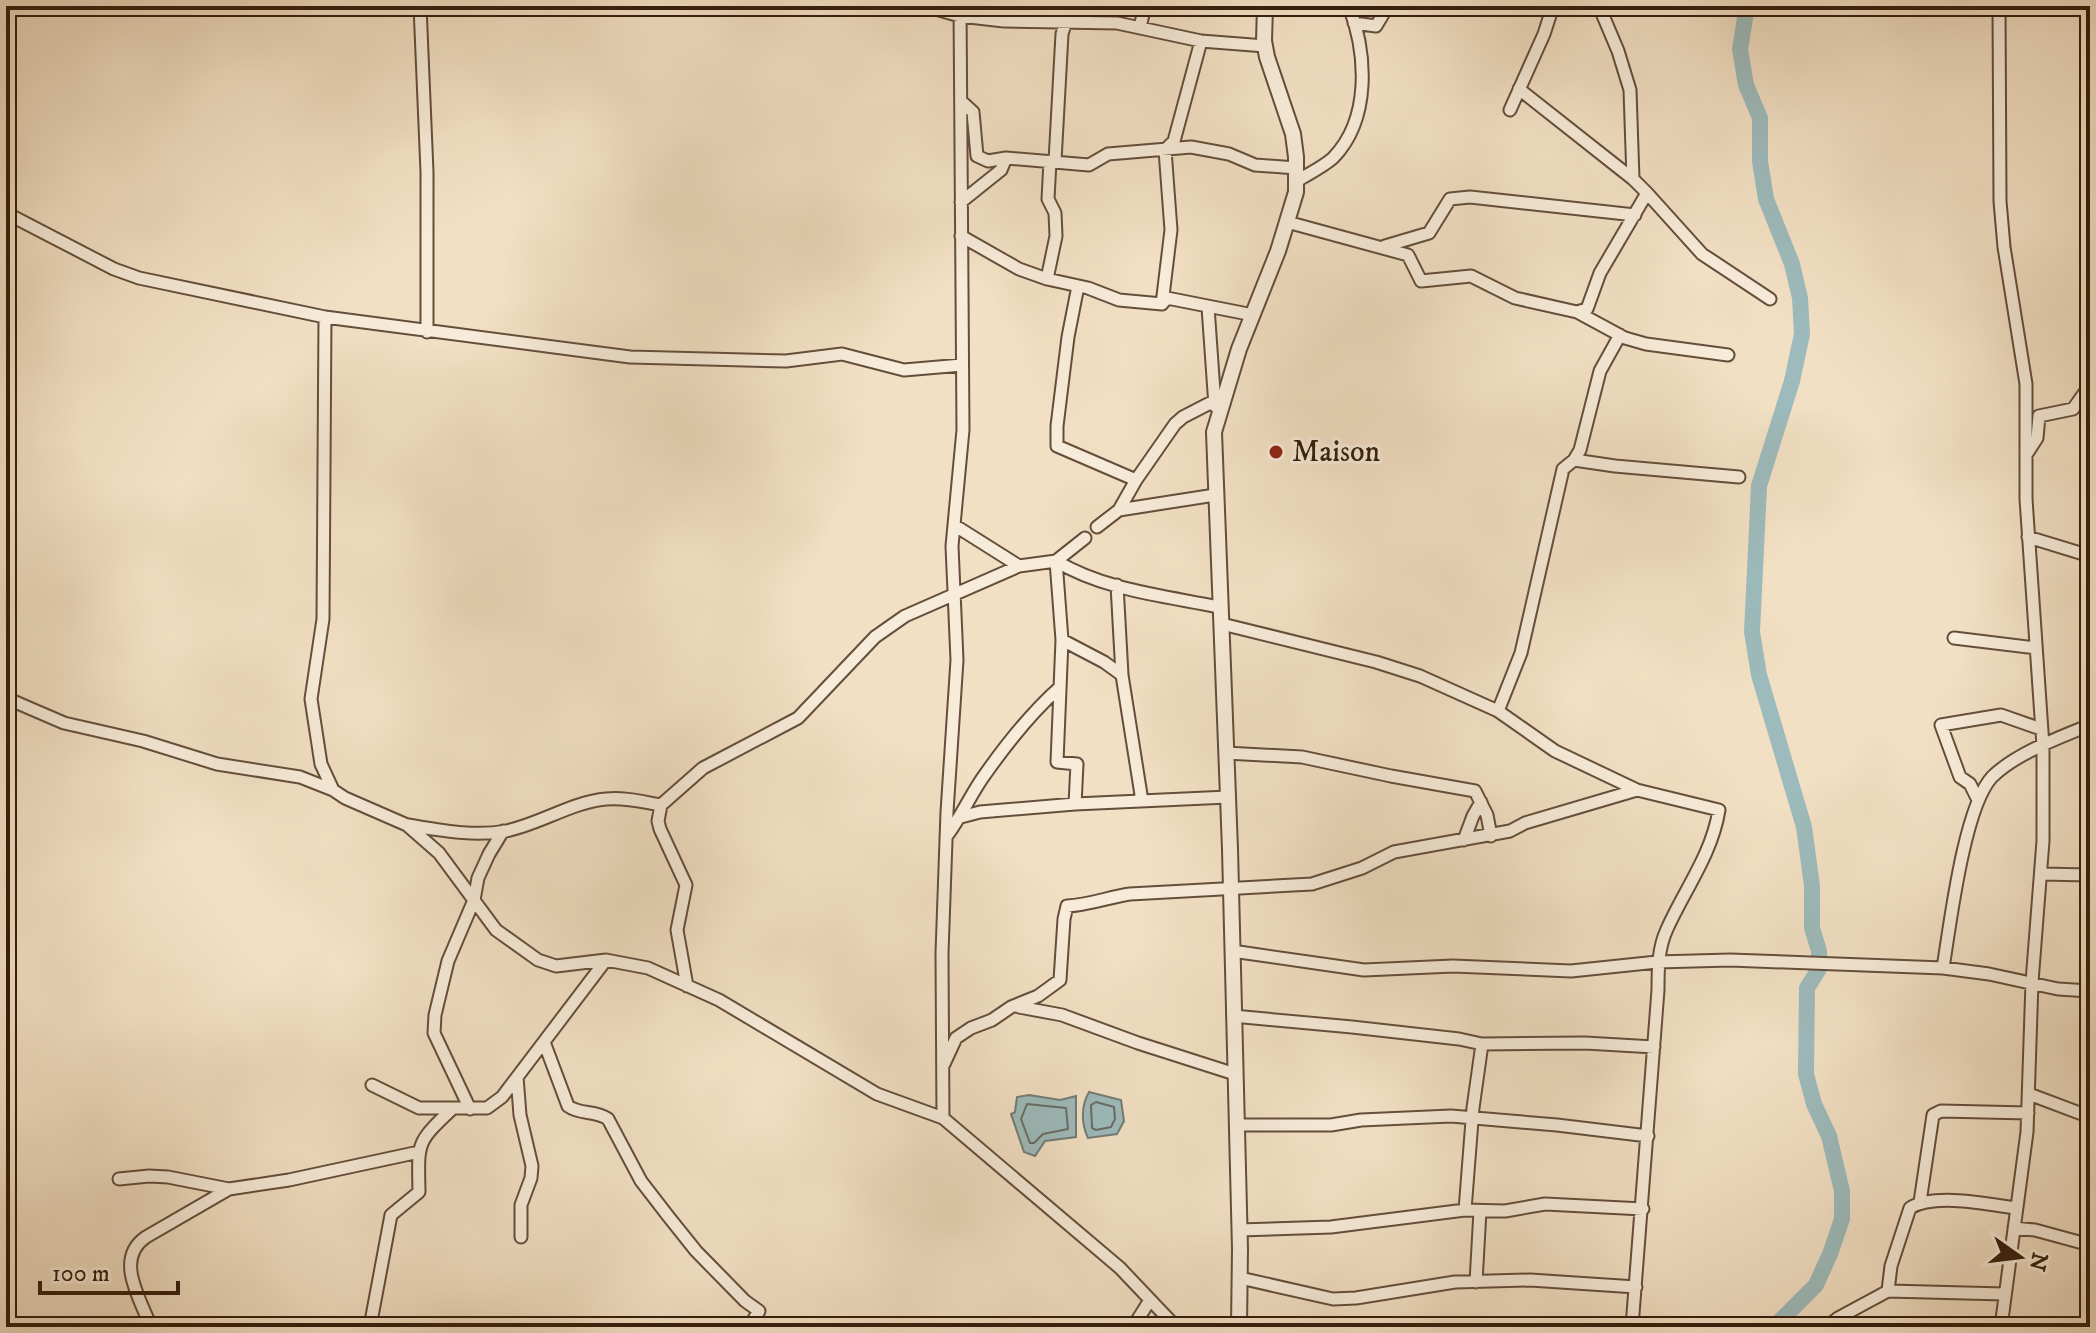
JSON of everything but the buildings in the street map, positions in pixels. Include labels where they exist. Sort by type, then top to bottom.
[{"type":"street","points":[[420,6],[427,172],[427,332]]},
{"type":"street","points":[[925,6],[1004,21],[1066,21],[1140,27],[1201,41],[1265,46]]},
{"type":"street","points":[[1140,27],[1145,6]]},
{"type":"street","points":[[1216,422],[1287,222],[1296,175],[1293,134],[1265,46],[1265,6]]},
{"type":"street","points":[[961,101],[973,112],[977,156],[988,161],[1006,158],[1089,165],[1108,154],[1191,147],[1212,149],[1255,165],[1296,175],[1332,159],[1354,130],[1362,91],[1362,60],[1349,6]]},
{"type":"street","points":[[1354,23],[1376,26],[1388,6]]},
{"type":"street","points":[[1510,110],[1553,6]]},
{"type":"street","points":[[1599,6],[1630,90],[1633,179]]},
{"type":"street","points":[[1999,6],[2000,201],[2004,247],[2026,384],[2028,537],[2043,746],[2041,874],[2032,982],[2028,1113],[2001,1327]]},
{"type":"street","points":[[943,1118],[941,1072],[946,837],[957,660],[954,525],[963,430],[960,11]]},
{"type":"street","points":[[1047,279],[1056,236],[1055,213],[1048,199],[1062,34],[1066,21]]},
{"type":"street","points":[[1162,304],[1171,230],[1165,150],[1174,141],[1201,41]]},
{"type":"street","points":[[1519,89],[1633,179],[1702,254],[1770,299]]},
{"type":"street","points":[[961,202],[1001,170],[1006,158]]},
{"type":"street","points":[[1577,312],[1587,309],[1600,273],[1647,193]]},
{"type":"street","points":[[1381,247],[1407,242],[1429,233],[1450,199],[1484,198],[1635,215]]},
{"type":"street","points":[[6,213],[114,269],[139,278],[325,317],[630,357],[786,361],[842,354],[904,370],[962,365]]},
{"type":"street","points":[[1287,222],[1408,255],[1421,281],[1471,276],[1515,298],[1577,312],[1620,335],[1646,344],[1728,355]]},
{"type":"street","points":[[961,236],[1019,269],[1047,279],[1119,300],[1162,304]]},
{"type":"street","points":[[1078,286],[1068,337],[1057,446],[1136,480]]},
{"type":"street","points":[[1162,304],[1167,298],[1253,315]]},
{"type":"street","points":[[1208,307],[1216,422],[1215,495],[1231,888],[1239,1327]]},
{"type":"street","points":[[325,317],[323,619],[311,699],[321,764],[333,790]]},
{"type":"street","points":[[1498,711],[1521,653],[1563,469],[1580,450],[1600,371],[1620,335]]},
{"type":"street","points":[[2025,456],[2037,438],[2039,416],[2073,409],[2090,385]]},
{"type":"street","points":[[1097,527],[1119,510],[1175,424],[1214,401]]},
{"type":"street","points":[[1574,460],[1739,477]]},
{"type":"street","points":[[1119,510],[1215,495]]},
{"type":"street","points":[[954,525],[1019,566]]},
{"type":"street","points":[[2028,537],[2090,556]]},
{"type":"street","points":[[687,986],[677,930],[686,885],[660,829],[661,805],[703,768],[798,718],[875,637],[905,616],[1019,566],[1056,561],[1085,538]]},
{"type":"street","points":[[1056,561],[1076,573],[1117,585],[1219,607]]},
{"type":"street","points":[[1056,561],[1062,640],[1057,762],[1077,764],[1075,804]]},
{"type":"street","points":[[1117,585],[1122,675],[1142,801]]},
{"type":"street","points":[[1222,624],[1420,676],[1498,711],[1555,751],[1637,790],[1719,810],[1697,874],[1667,929],[1657,962],[1648,1136],[1632,1327]]},
{"type":"street","points":[[1954,638],[2036,648]]},
{"type":"street","points":[[1062,640],[1122,675]]},
{"type":"street","points":[[946,837],[986,772],[1032,711],[1059,688]]},
{"type":"street","points":[[6,698],[64,723],[143,741],[217,764],[300,777],[407,825],[458,833],[503,831],[604,799],[661,805]]},
{"type":"street","points":[[1978,800],[1970,784],[1960,777],[1941,725],[2001,715],[2041,729]]},
{"type":"street","points":[[1943,968],[1957,882],[1978,800],[1993,776],[2012,760],[2090,725]]},
{"type":"street","points":[[1226,753],[1302,757],[1475,791],[1491,836]]},
{"type":"street","points":[[941,1072],[956,1038],[1011,1007],[1038,996],[1060,980],[1067,906],[1130,894],[1312,884],[1362,868],[1394,852],[1491,836],[1637,790]]},
{"type":"street","points":[[961,817],[980,812],[1075,804],[1228,797]]},
{"type":"street","points":[[1464,840],[1481,802]]},
{"type":"street","points":[[407,825],[439,853],[496,930],[538,960],[556,966],[606,960],[648,968],[763,1024],[877,1094],[943,1118],[1120,1268],[1176,1327]]},
{"type":"street","points":[[470,1109],[434,1033],[435,1015],[448,961],[474,900],[482,866],[503,831]]},
{"type":"street","points":[[2041,874],[2090,875]]},
{"type":"street","points":[[1232,951],[1364,970],[1453,966],[1571,971],[1657,962],[1730,960],[1943,968],[2058,989],[2090,991]]},
{"type":"street","points":[[372,1085],[419,1108],[487,1108],[502,1097],[606,960]]},
{"type":"street","points":[[1011,1007],[1028,1007],[1062,1015],[1235,1074]]},
{"type":"street","points":[[1233,1016],[1482,1044],[1585,1043],[1654,1047]]},
{"type":"street","points":[[544,1042],[568,1106],[574,1111],[601,1114],[608,1119],[641,1181],[659,1205],[696,1251],[745,1301],[759,1311],[749,1327]]},
{"type":"street","points":[[1465,1210],[1482,1044]]},
{"type":"street","points":[[517,1077],[520,1115],[532,1166],[521,1205],[521,1237]]},
{"type":"street","points":[[2029,1094],[2090,1117]]},
{"type":"street","points":[[370,1327],[391,1215],[419,1192],[419,1152],[427,1133],[452,1109]]},
{"type":"street","points":[[1920,1202],[1933,1115],[1941,1111],[2028,1113]]},
{"type":"street","points":[[1237,1125],[1331,1125],[1361,1120],[1451,1116],[1648,1136]]},
{"type":"street","points":[[119,1179],[168,1177],[229,1189],[289,1180],[419,1152]]},
{"type":"street","points":[[151,1327],[131,1274],[134,1247],[229,1189]]},
{"type":"street","points":[[1888,1291],[1891,1266],[1910,1208],[1920,1202],[1977,1203],[2015,1208]]},
{"type":"street","points":[[1239,1230],[1331,1227],[1465,1210],[1505,1211],[1545,1204],[1643,1209]]},
{"type":"street","points":[[1476,1282],[1480,1211]]},
{"type":"street","points":[[2014,1228],[2035,1230],[2090,1245]]},
{"type":"street","points":[[1240,1278],[1333,1299],[1455,1282],[1530,1280],[1636,1287]]},
{"type":"street","points":[[1827,1327],[1888,1291],[2004,1294]]},
{"type":"street","points":[[1133,1327],[1150,1300]]},
{"type":"water","points":[[1089,1092],[1121,1100],[1124,1121],[1117,1134],[1088,1138],[1083,1115]]},
{"type":"water","points":[[1029,1095],[1060,1100],[1076,1096],[1076,1137],[1045,1141],[1035,1156],[1024,1152],[1011,1114],[1015,1112],[1017,1097]]},
{"type":"waterway","points":[[1747,6],[1740,49],[1746,85],[1760,118],[1760,161],[1766,199],[1792,264],[1800,298],[1802,334],[1792,381],[1759,486],[1752,632],[1759,675],[1804,827],[1812,886],[1812,928],[1819,951],[1819,969],[1807,988],[1806,1074],[1814,1104],[1829,1136],[1842,1191],[1842,1219],[1816,1285],[1774,1327]]},
{"type":"place","name":"Maison","points":[[1276,452]]}]
